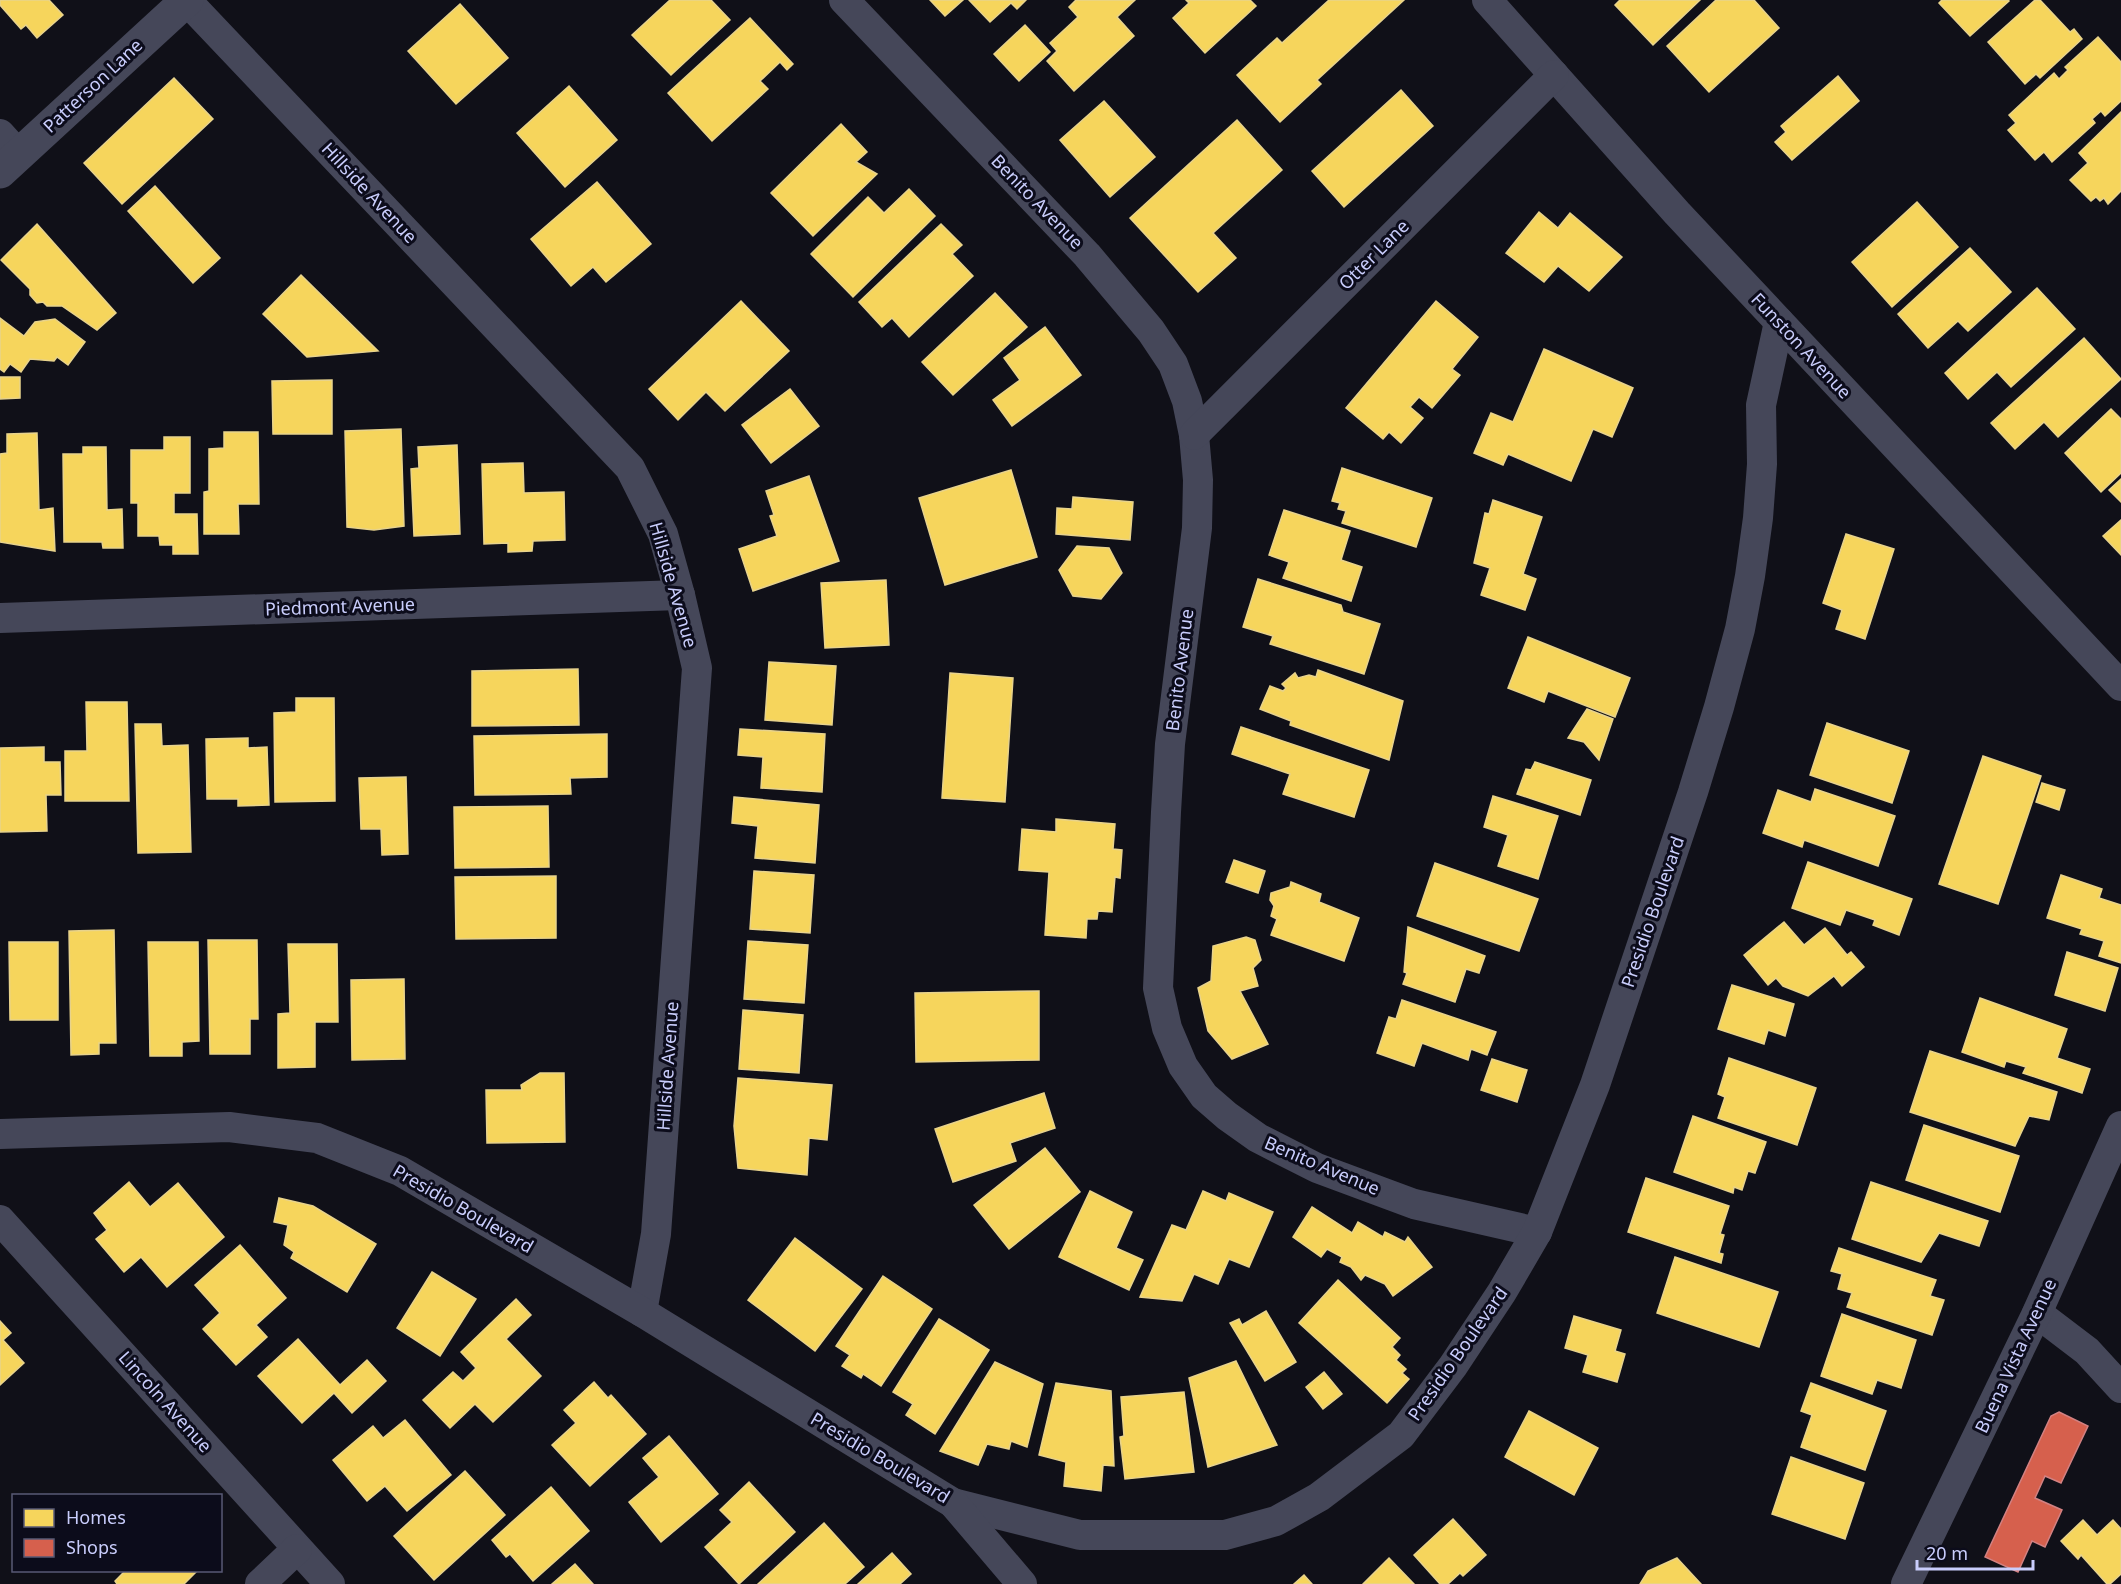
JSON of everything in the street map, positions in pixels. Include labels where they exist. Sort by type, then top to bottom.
[{"type":"street","name":"Patterson Lane","points":[[6,154],[186,0]]},
{"type":"street","name":"Hillside Avenue","points":[[186,0],[630,468],[663,534],[697,668],[656,1234],[642,1312]]},
{"type":"street","name":"Benito Avenue","points":[[844,0],[1088,255],[1151,331],[1173,364],[1187,401],[1194,435],[1198,480],[1197,528],[1170,744],[1158,988],[1167,1028],[1183,1066],[1204,1096],[1227,1116],[1258,1138],[1317,1168],[1414,1204],[1537,1232]]},
{"type":"street","name":"Funston Avenue","points":[[1487,0],[1677,213],[2121,686]]},
{"type":"street","name":"Otter Lane","points":[[1194,435],[1554,75]]},
{"type":"street","name":"Presidio Boulevard","points":[[0,1134],[229,1127],[317,1138],[400,1171],[642,1312],[953,1503],[1080,1535],[1225,1535],[1276,1521],[1319,1497],[1401,1435],[1454,1366],[1502,1292],[1537,1232],[1595,1085],[1693,792],[1740,629],[1758,518],[1762,464],[1761,405],[1779,322]]},
{"type":"street","name":"Piedmont Avenue","points":[[0,618],[680,595]]},
{"type":"street","name":"Buena Vista Avenue","points":[[1906,1584],[2037,1313],[2121,1126]]},
{"type":"street","name":"Lincoln Avenue","points":[[0,1220],[330,1584]]},
{"type":"street","points":[[2037,1313],[2087,1351],[2121,1388]]},
{"type":"street","points":[[953,1503],[1022,1584]]},
{"type":"street","points":[[260,1584],[297,1549]]},
{"type":"building: Homes","points":[[0,0],[49,0],[63,15],[37,38],[26,25],[21,29],[0,5]]},
{"type":"building: Homes","points":[[670,0],[711,0],[730,20],[671,75],[632,35]]},
{"type":"building: Homes","points":[[930,0],[963,0],[945,16]]},
{"type":"building: Homes","points":[[969,0],[1026,0],[1017,9],[1011,3],[990,22]]},
{"type":"building: Homes","points":[[1076,0],[1135,0],[1117,17],[1134,36],[1074,91],[1047,61],[1057,51],[1050,43],[1078,17],[1069,7]]},
{"type":"building: Homes","points":[[1186,0],[1250,0],[1256,6],[1205,53],[1173,18],[1189,3]]},
{"type":"building: Homes","points":[[1329,0],[1404,0],[1317,80],[1321,84],[1280,122],[1237,75],[1277,38],[1282,43]]},
{"type":"building: Homes","points":[[1620,0],[1700,0],[1653,45],[1615,5]]},
{"type":"building: Homes","points":[[1716,0],[1754,0],[1779,28],[1709,92],[1667,46]]},
{"type":"building: Homes","points":[[1942,0],[2009,1],[1970,36],[1939,3]]},
{"type":"building: Homes","points":[[2035,0],[2040,0],[2070,32],[2074,29],[2082,39],[2040,78],[2036,74],[2025,84],[1988,42]]},
{"type":"building: Homes","points":[[460,4],[508,58],[456,104],[408,51]]},
{"type":"building: Homes","points":[[750,18],[793,64],[787,70],[780,62],[760,81],[768,89],[712,141],[668,93]]},
{"type":"building: Homes","points":[[1025,25],[1050,52],[1019,81],[994,54]]},
{"type":"building: Homes","points":[[2098,37],[2121,62],[2121,101],[2105,116],[2101,111],[2092,119],[2095,123],[2052,162],[2044,152],[2035,160],[2008,130],[2016,123],[2009,115],[2054,73],[2059,79],[2068,70],[2065,67]]},
{"type":"building: Homes","points":[[1838,76],[1859,101],[1792,160],[1775,142],[1786,132],[1781,126]]},
{"type":"building: Homes","points":[[174,78],[213,119],[122,204],[84,163]]},
{"type":"building: Homes","points":[[569,86],[617,140],[565,187],[517,133]]},
{"type":"building: Homes","points":[[1401,90],[1433,126],[1344,207],[1312,171]]},
{"type":"building: Homes","points":[[1104,101],[1155,157],[1110,197],[1060,140]]},
{"type":"building: Homes","points":[[2121,112],[2121,191],[2108,204],[2104,198],[2100,201],[2096,197],[2091,201],[2070,180],[2088,163],[2079,153]]},
{"type":"building: Homes","points":[[1237,120],[1282,170],[1213,233],[1236,258],[1198,292],[1130,218]]},
{"type":"building: Homes","points":[[841,124],[867,152],[856,162],[877,174],[813,236],[771,193]]},
{"type":"building: Homes","points":[[597,182],[651,244],[606,282],[593,267],[571,286],[531,239]]},
{"type":"building: Homes","points":[[155,186],[220,258],[193,283],[128,211]]},
{"type":"building: Homes","points":[[909,189],[935,216],[853,297],[811,254],[868,197],[884,213]]},
{"type":"building: Homes","points":[[1917,202],[1958,247],[1892,307],[1852,262]]},
{"type":"building: Homes","points":[[1539,212],[1558,228],[1570,213],[1622,257],[1589,291],[1558,266],[1544,282],[1506,253]]},
{"type":"building: Homes","points":[[37,224],[116,313],[97,330],[62,306],[37,303],[30,295],[30,289],[1,260]]},
{"type":"building: Homes","points":[[941,224],[962,245],[952,254],[973,276],[909,337],[892,318],[882,327],[859,302]]},
{"type":"building: Homes","points":[[1970,248],[2011,292],[1968,331],[1958,321],[1928,348],[1898,314]]},
{"type":"building: Homes","points":[[301,275],[378,351],[307,357],[263,314]]},
{"type":"building: Homes","points":[[2037,288],[2075,329],[2011,387],[1997,372],[1968,399],[1945,373]]},
{"type":"building: Homes","points":[[995,293],[1027,327],[953,395],[922,362]]},
{"type":"building: Homes","points":[[741,301],[789,351],[725,411],[706,392],[678,420],[649,389]]},
{"type":"building: Homes","points":[[1436,301],[1478,337],[1452,369],[1460,375],[1432,408],[1419,397],[1410,407],[1423,418],[1401,443],[1389,432],[1383,439],[1346,408]]},
{"type":"building: Homes","points":[[0,318],[24,336],[35,322],[55,319],[85,342],[68,365],[57,357],[54,361],[30,359],[21,372],[10,364],[4,372],[0,369]]},
{"type":"building: Homes","points":[[1045,327],[1081,375],[1012,426],[993,400],[1020,380],[1004,358]]},
{"type":"building: Homes","points":[[2084,338],[2121,379],[2058,437],[2044,422],[2015,449],[1991,423]]},
{"type":"building: Homes","points":[[1544,349],[1633,388],[1612,437],[1593,429],[1571,481],[1508,454],[1503,465],[1474,453],[1491,413],[1513,422]]},
{"type":"building: Homes","points":[[0,377],[20,377],[20,398],[0,399]]},
{"type":"building: Homes","points":[[332,380],[332,434],[273,434],[272,381]]},
{"type":"building: Homes","points":[[790,389],[819,426],[771,463],[742,425]]},
{"type":"building: Homes","points":[[2111,409],[2121,419],[2121,473],[2101,492],[2065,453]]},
{"type":"building: Homes","points":[[401,429],[404,526],[374,530],[347,527],[345,431]]},
{"type":"building: Homes","points":[[224,432],[258,432],[259,504],[238,504],[239,534],[204,534],[204,492],[209,491],[209,449],[224,448]]},
{"type":"building: Homes","points":[[37,433],[39,510],[53,508],[55,551],[0,542],[0,454],[7,453],[7,434]]},
{"type":"building: Homes","points":[[164,437],[190,437],[190,493],[174,493],[174,514],[197,514],[198,554],[173,554],[173,545],[160,545],[159,536],[138,536],[138,503],[131,503],[131,450],[164,450]]},
{"type":"building: Homes","points":[[457,445],[460,534],[414,536],[411,469],[419,468],[418,447]]},
{"type":"building: Homes","points":[[83,447],[106,447],[107,510],[122,509],[123,548],[103,548],[102,542],[64,542],[63,454],[83,454]]},
{"type":"building: Homes","points":[[523,463],[524,493],[564,492],[565,540],[533,541],[532,551],[508,552],[508,543],[484,544],[482,464]]},
{"type":"building: Homes","points":[[1342,468],[1432,498],[1416,547],[1342,523],[1346,511],[1338,509],[1340,503],[1332,501]]},
{"type":"building: Homes","points":[[1011,470],[1037,557],[945,585],[919,498]]},
{"type":"building: Homes","points":[[809,476],[839,561],[753,591],[739,549],[777,536],[770,516],[774,515],[766,491]]},
{"type":"building: Homes","points":[[2121,479],[2121,502],[2109,490]]},
{"type":"building: Homes","points":[[1073,497],[1133,502],[1130,540],[1056,534],[1057,508],[1072,509]]},
{"type":"building: Homes","points":[[1493,500],[1542,517],[1523,574],[1536,579],[1525,610],[1481,595],[1490,568],[1474,563],[1485,513],[1489,514]]},
{"type":"building: Homes","points":[[1284,510],[1350,531],[1341,560],[1362,567],[1351,601],[1283,578],[1289,562],[1269,555]]},
{"type":"building: Homes","points":[[2121,520],[2121,555],[2103,536]]},
{"type":"building: Homes","points":[[1846,534],[1894,549],[1865,639],[1836,629],[1842,610],[1823,603]]},
{"type":"building: Homes","points":[[1077,546],[1109,548],[1122,573],[1101,599],[1073,596],[1059,570]]},
{"type":"building: Homes","points":[[1258,579],[1341,605],[1343,612],[1380,624],[1364,674],[1270,644],[1273,636],[1243,627]]},
{"type":"building: Homes","points":[[886,580],[889,645],[825,648],[821,583]]},
{"type":"building: Homes","points":[[1528,637],[1630,678],[1615,717],[1548,691],[1544,702],[1508,688]]},
{"type":"building: Homes","points":[[769,662],[836,666],[832,725],[765,720]]},
{"type":"building: Homes","points":[[578,669],[579,725],[472,726],[472,671]]},
{"type":"building: Homes","points":[[1318,670],[1403,701],[1389,760],[1290,725],[1291,721],[1260,709],[1270,686],[1283,691],[1286,688],[1282,684],[1295,673],[1298,678],[1309,675],[1316,677]]},
{"type":"building: Homes","points":[[950,673],[1013,678],[1005,802],[942,798]]},
{"type":"building: Homes","points":[[296,698],[334,698],[335,801],[275,802],[274,713],[296,712]]},
{"type":"building: Homes","points":[[86,702],[127,702],[129,801],[65,801],[65,751],[87,751]]},
{"type":"building: Homes","points":[[1587,709],[1613,719],[1599,760],[1584,742],[1568,738]]},
{"type":"building: Homes","points":[[1827,723],[1909,751],[1892,803],[1810,775]]},
{"type":"building: Homes","points":[[135,724],[161,724],[162,746],[188,745],[191,852],[138,853]]},
{"type":"building: Homes","points":[[1241,727],[1369,770],[1354,817],[1283,794],[1290,774],[1232,754]]},
{"type":"building: Homes","points":[[740,729],[825,734],[822,792],[761,788],[763,757],[738,755]]},
{"type":"building: Homes","points":[[607,734],[607,777],[570,778],[571,794],[475,795],[474,736]]},
{"type":"building: Homes","points":[[248,738],[248,748],[267,747],[269,805],[238,806],[238,799],[207,799],[206,739]]},
{"type":"building: Homes","points":[[44,747],[44,762],[60,762],[61,795],[46,795],[47,831],[0,832],[0,748]]},
{"type":"building: Homes","points":[[1983,756],[2041,776],[1998,904],[1939,884]]},
{"type":"building: Homes","points":[[1535,762],[1591,780],[1580,815],[1517,794],[1526,769],[1531,770]]},
{"type":"building: Homes","points":[[406,777],[408,854],[382,855],[381,829],[361,829],[359,778]]},
{"type":"building: Homes","points":[[2042,783],[2065,790],[2059,810],[2036,802]]},
{"type":"building: Homes","points":[[1815,789],[1895,816],[1878,866],[1804,840],[1802,847],[1763,833],[1778,790],[1811,802]]},
{"type":"building: Homes","points":[[1493,796],[1558,816],[1538,879],[1498,866],[1508,835],[1484,827]]},
{"type":"building: Homes","points":[[734,797],[819,805],[815,863],[755,858],[758,826],[732,823]]},
{"type":"building: Homes","points":[[548,806],[549,867],[455,868],[454,807]]},
{"type":"building: Homes","points":[[1056,819],[1115,824],[1113,849],[1122,850],[1120,878],[1115,877],[1112,912],[1098,911],[1097,919],[1087,919],[1086,938],[1045,935],[1049,872],[1019,870],[1022,829],[1056,832]]},
{"type":"building: Homes","points":[[1234,860],[1265,871],[1258,893],[1226,882]]},
{"type":"building: Homes","points":[[1808,862],[1912,899],[1899,935],[1873,925],[1875,920],[1846,910],[1840,925],[1792,908]]},
{"type":"building: Homes","points":[[1435,863],[1538,899],[1519,951],[1417,916]]},
{"type":"building: Homes","points":[[754,871],[814,875],[810,933],[750,929]]},
{"type":"building: Homes","points":[[2061,875],[2102,889],[2099,898],[2121,905],[2121,963],[2099,956],[2104,941],[2080,934],[2082,929],[2047,918]]},
{"type":"building: Homes","points":[[556,876],[556,938],[456,939],[455,877]]},
{"type":"building: Homes","points":[[1291,882],[1321,894],[1319,902],[1359,918],[1344,961],[1271,935],[1277,919],[1271,916],[1274,906],[1270,900],[1271,893],[1290,887]]},
{"type":"building: Homes","points":[[1784,922],[1804,945],[1825,928],[1847,955],[1851,952],[1864,967],[1842,986],[1834,976],[1808,996],[1783,986],[1776,978],[1768,985],[1744,955]]},
{"type":"building: Homes","points":[[1408,927],[1485,956],[1479,973],[1466,969],[1455,1002],[1403,984],[1407,973],[1404,972]]},
{"type":"building: Homes","points":[[114,930],[116,1043],[99,1043],[99,1054],[71,1055],[69,931]]},
{"type":"building: Homes","points":[[1246,937],[1255,940],[1261,960],[1253,968],[1258,986],[1240,991],[1268,1044],[1232,1059],[1208,1031],[1198,988],[1211,981],[1213,946]]},
{"type":"building: Homes","points":[[208,940],[257,940],[258,1019],[250,1019],[250,1054],[210,1054]]},
{"type":"building: Homes","points":[[748,941],[808,945],[804,1003],[744,999]]},
{"type":"building: Homes","points":[[9,942],[58,942],[58,1020],[10,1020]]},
{"type":"building: Homes","points":[[148,942],[198,942],[199,1041],[182,1042],[182,1056],[150,1056]]},
{"type":"building: Homes","points":[[288,944],[337,944],[338,1022],[315,1022],[315,1067],[278,1068],[278,1014],[290,1013]]},
{"type":"building: Homes","points":[[2067,952],[2118,968],[2105,1011],[2055,995]]},
{"type":"building: Homes","points":[[404,979],[405,1059],[352,1060],[351,980]]},
{"type":"building: Homes","points":[[1732,985],[1794,1004],[1785,1036],[1768,1030],[1764,1044],[1718,1029]]},
{"type":"building: Homes","points":[[1039,991],[1039,1060],[916,1062],[915,993]]},
{"type":"building: Homes","points":[[1980,998],[2067,1029],[2057,1058],[2090,1069],[2082,1093],[2023,1073],[2026,1067],[2006,1061],[2004,1067],[1962,1052]]},
{"type":"building: Homes","points":[[1402,1000],[1496,1032],[1487,1055],[1471,1049],[1468,1060],[1422,1043],[1414,1066],[1377,1053],[1389,1017],[1396,1019]]},
{"type":"building: Homes","points":[[743,1010],[803,1015],[799,1073],[739,1069]]},
{"type":"building: Homes","points":[[1930,1051],[2057,1092],[2049,1120],[2029,1116],[2015,1146],[1910,1112]]},
{"type":"building: Homes","points":[[1729,1058],[1816,1088],[1797,1145],[1718,1118],[1725,1097],[1718,1094]]},
{"type":"building: Homes","points":[[1492,1059],[1527,1070],[1517,1102],[1481,1090]]},
{"type":"building: Homes","points":[[540,1073],[564,1073],[565,1142],[487,1143],[486,1090],[522,1090],[521,1085]]},
{"type":"building: Homes","points":[[738,1078],[832,1085],[827,1140],[809,1138],[807,1175],[738,1168],[734,1126]]},
{"type":"building: Homes","points":[[1044,1093],[1055,1128],[1010,1143],[1016,1161],[953,1182],[935,1129]]},
{"type":"building: Homes","points":[[1693,1116],[1766,1142],[1755,1173],[1748,1171],[1742,1190],[1734,1187],[1733,1193],[1674,1172]]},
{"type":"building: Homes","points":[[1924,1125],[2019,1156],[2000,1212],[1906,1180]]},
{"type":"building: Homes","points":[[1045,1148],[1080,1192],[1009,1249],[974,1205]]},
{"type":"building: Homes","points":[[1646,1178],[1729,1206],[1720,1234],[1724,1235],[1719,1253],[1723,1254],[1721,1263],[1628,1232]]},
{"type":"building: Homes","points":[[129,1182],[150,1207],[178,1183],[224,1237],[167,1287],[141,1257],[124,1272],[96,1239],[107,1230],[94,1213]]},
{"type":"building: Homes","points":[[1871,1182],[1988,1221],[1979,1246],[1939,1233],[1921,1262],[1852,1239]]},
{"type":"building: Homes","points":[[1090,1191],[1132,1212],[1116,1248],[1143,1260],[1129,1290],[1059,1257]]},
{"type":"building: Homes","points":[[1203,1191],[1226,1201],[1229,1193],[1273,1212],[1249,1267],[1229,1259],[1218,1284],[1194,1274],[1182,1301],[1140,1297],[1172,1225],[1186,1230]]},
{"type":"building: Homes","points":[[279,1198],[313,1206],[376,1244],[347,1292],[291,1258],[294,1252],[284,1245],[288,1225],[274,1222]]},
{"type":"building: Homes","points":[[1312,1207],[1352,1233],[1358,1222],[1383,1237],[1385,1232],[1405,1242],[1408,1237],[1432,1267],[1393,1296],[1385,1284],[1365,1275],[1361,1280],[1351,1267],[1340,1262],[1342,1257],[1327,1249],[1321,1257],[1293,1237]]},
{"type":"building: Homes","points":[[795,1238],[862,1289],[815,1351],[748,1300]]},
{"type":"building: Homes","points":[[240,1245],[286,1298],[256,1325],[267,1337],[236,1365],[203,1329],[220,1313],[195,1285]]},
{"type":"building: Homes","points":[[1839,1248],[1936,1280],[1930,1296],[1944,1300],[1932,1335],[1847,1307],[1852,1293],[1838,1289],[1842,1274],[1831,1271]]},
{"type":"building: Homes","points":[[1675,1257],[1778,1292],[1759,1347],[1657,1313]]},
{"type":"building: Homes","points":[[432,1272],[476,1299],[440,1356],[397,1328]]},
{"type":"building: Homes","points":[[883,1276],[932,1309],[881,1386],[863,1374],[861,1378],[842,1366],[850,1355],[836,1346]]},
{"type":"building: Homes","points":[[1338,1280],[1400,1338],[1392,1347],[1400,1355],[1396,1360],[1406,1369],[1402,1373],[1409,1379],[1387,1403],[1299,1323]]},
{"type":"building: Homes","points":[[516,1299],[531,1315],[506,1339],[541,1376],[493,1422],[475,1404],[450,1428],[423,1400],[453,1372],[463,1381],[476,1368],[461,1352]]},
{"type":"building: Homes","points":[[1266,1311],[1296,1362],[1265,1381],[1230,1323],[1239,1319],[1242,1325]]},
{"type":"building: Homes","points":[[1842,1314],[1916,1340],[1901,1388],[1877,1380],[1872,1394],[1821,1376]]},
{"type":"building: Homes","points":[[1574,1316],[1621,1330],[1615,1351],[1625,1354],[1617,1382],[1583,1372],[1588,1355],[1565,1348]]},
{"type":"building: Homes","points":[[939,1319],[989,1350],[935,1434],[906,1415],[913,1404],[893,1392]]},
{"type":"building: Homes","points":[[0,1321],[11,1333],[3,1340],[24,1363],[0,1385]]},
{"type":"building: Homes","points":[[298,1339],[340,1385],[367,1360],[386,1381],[352,1413],[334,1393],[302,1423],[258,1376]]},
{"type":"building: Homes","points":[[1236,1361],[1277,1445],[1208,1467],[1189,1378]]},
{"type":"building: Homes","points":[[995,1362],[1043,1384],[1027,1447],[1011,1441],[1009,1449],[987,1444],[978,1465],[940,1451]]},
{"type":"building: Homes","points":[[1324,1372],[1342,1394],[1323,1409],[1306,1387]]},
{"type":"building: Homes","points":[[594,1382],[608,1398],[611,1395],[646,1434],[590,1486],[552,1445],[576,1423],[564,1410]]},
{"type":"building: Homes","points":[[1056,1383],[1111,1391],[1114,1466],[1103,1465],[1101,1491],[1064,1486],[1066,1462],[1039,1455]]},
{"type":"building: Homes","points":[[1811,1383],[1886,1411],[1865,1470],[1801,1447],[1812,1415],[1801,1411]]},
{"type":"building: Homes","points":[[1184,1392],[1194,1472],[1125,1479],[1120,1437],[1124,1436],[1121,1397]]},
{"type":"building: Homes","points":[[1529,1411],[1598,1448],[1574,1495],[1505,1457]]},
{"type":"building: Homes","points":[[405,1420],[451,1475],[407,1511],[385,1486],[367,1501],[333,1460],[373,1426],[383,1438]]},
{"type":"building: Homes","points":[[669,1436],[718,1494],[661,1542],[629,1502],[659,1477],[643,1458]]},
{"type":"building: Homes","points":[[1791,1457],[1864,1483],[1845,1539],[1772,1514]]},
{"type":"building: Homes","points":[[465,1471],[505,1515],[434,1580],[394,1536]]},
{"type":"building: Homes","points":[[749,1482],[795,1532],[739,1584],[705,1547],[732,1522],[720,1510]]},
{"type":"building: Homes","points":[[551,1487],[589,1531],[533,1581],[510,1554],[506,1557],[492,1540]]},
{"type":"building: Homes","points":[[1453,1519],[1486,1555],[1463,1576],[1460,1573],[1448,1584],[1440,1584],[1414,1555]]},
{"type":"building: Homes","points":[[2083,1520],[2097,1535],[2113,1520],[2121,1529],[2121,1574],[2110,1584],[2107,1584],[2081,1555],[2078,1559],[2061,1541]]},
{"type":"building: Homes","points":[[824,1523],[864,1567],[845,1584],[758,1584]]},
{"type":"building: Homes","points":[[892,1553],[911,1574],[900,1584],[858,1584]]},
{"type":"building: Homes","points":[[1389,1558],[1414,1584],[1363,1584]]},
{"type":"building: Homes","points":[[1677,1558],[1701,1584],[1640,1584],[1648,1571]]},
{"type":"building: Homes","points":[[575,1564],[593,1584],[552,1584]]},
{"type":"building: Homes","points":[[124,1572],[196,1572],[184,1584],[117,1584],[115,1581]]},
{"type":"building: Homes","points":[[1304,1575],[1312,1584],[1294,1584]]},
{"type":"building: Shops","points":[[2059,1412],[2088,1426],[2061,1483],[2045,1476],[2035,1498],[2062,1510],[2045,1547],[2032,1541],[2018,1572],[1985,1557],[2051,1416]]}]
